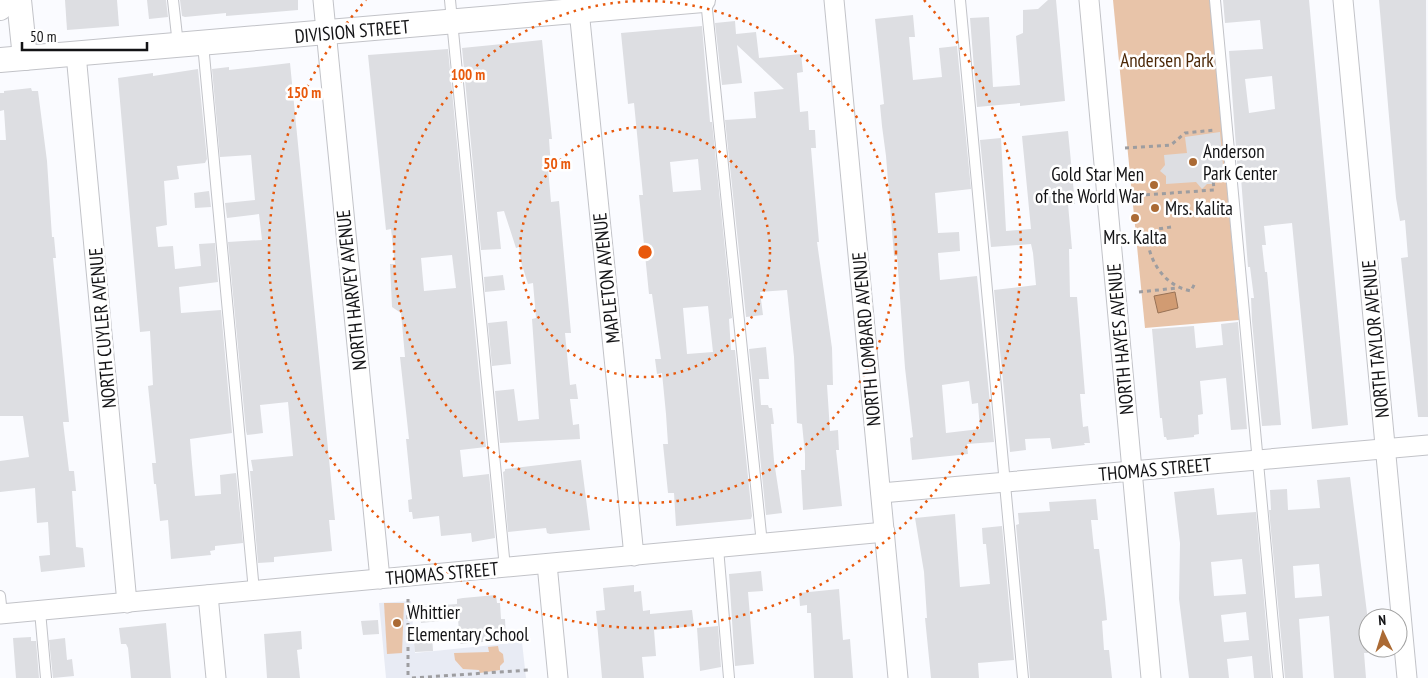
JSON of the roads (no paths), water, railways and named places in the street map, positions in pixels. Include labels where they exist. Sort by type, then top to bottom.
[{"type":"street","points":[[0,8],[4,0]]},
{"type":"street","points":[[19,0],[25,58]]},
{"type":"street","name":"NORTH HARVEY AVENUE","points":[[323,0],[380,579]]},
{"type":"street","name":"DIVISION STREET","points":[[0,60],[326,34],[451,11],[705,0]]},
{"type":"street","name":"NORTH LOMBARD AVENUE","points":[[834,0],[898,678]]},
{"type":"street","name":"NORTH HAYES AVENUE","points":[[1089,0],[1152,678]]},
{"type":"street","name":"NORTH TAYLOR AVENUE","points":[[1343,0],[1407,678]]},
{"type":"street","name":"MAPLETON AVENUE","points":[[579,6],[634,556]]},
{"type":"street","name":"NORTH CUYLER AVENUE","points":[[76,54],[127,603]]},
{"type":"street","name":"THOMAS STREET","points":[[881,493],[1428,445]]},
{"type":"street","name":"THOMAS STREET","points":[[1,608],[40,611],[885,532]]},
{"type":"street","points":[[547,564],[558,678]]},
{"type":"street","points":[[208,595],[216,678]]},
{"type":"lane","points":[[173,0],[178,46]]},
{"type":"lane","points":[[705,0],[762,544]]},
{"type":"lane","points":[[960,0],[1023,678]]},
{"type":"lane","points":[[1215,0],[1278,678]]},
{"type":"lane","points":[[451,11],[505,568]]},
{"type":"lane","points":[[202,44],[254,591]]},
{"type":"lane","points":[[718,548],[729,678]]},
{"type":"lane","points":[[40,611],[46,678]]},
{"type":"place","name":"Anderson Park Center","points":[[1193,162]]},
{"type":"place","name":"Gold Star Men of the World War","points":[[1154,185]]},
{"type":"place","name":"Mrs. Kalita","points":[[1155,208]]},
{"type":"place","name":"Mrs. Kalta","points":[[1135,218]]},
{"type":"place","name":"Whittier Elementary School","points":[[397,623]]},
{"type":"park label","name":"Andersen Park","points":[[1167,60]]}]
